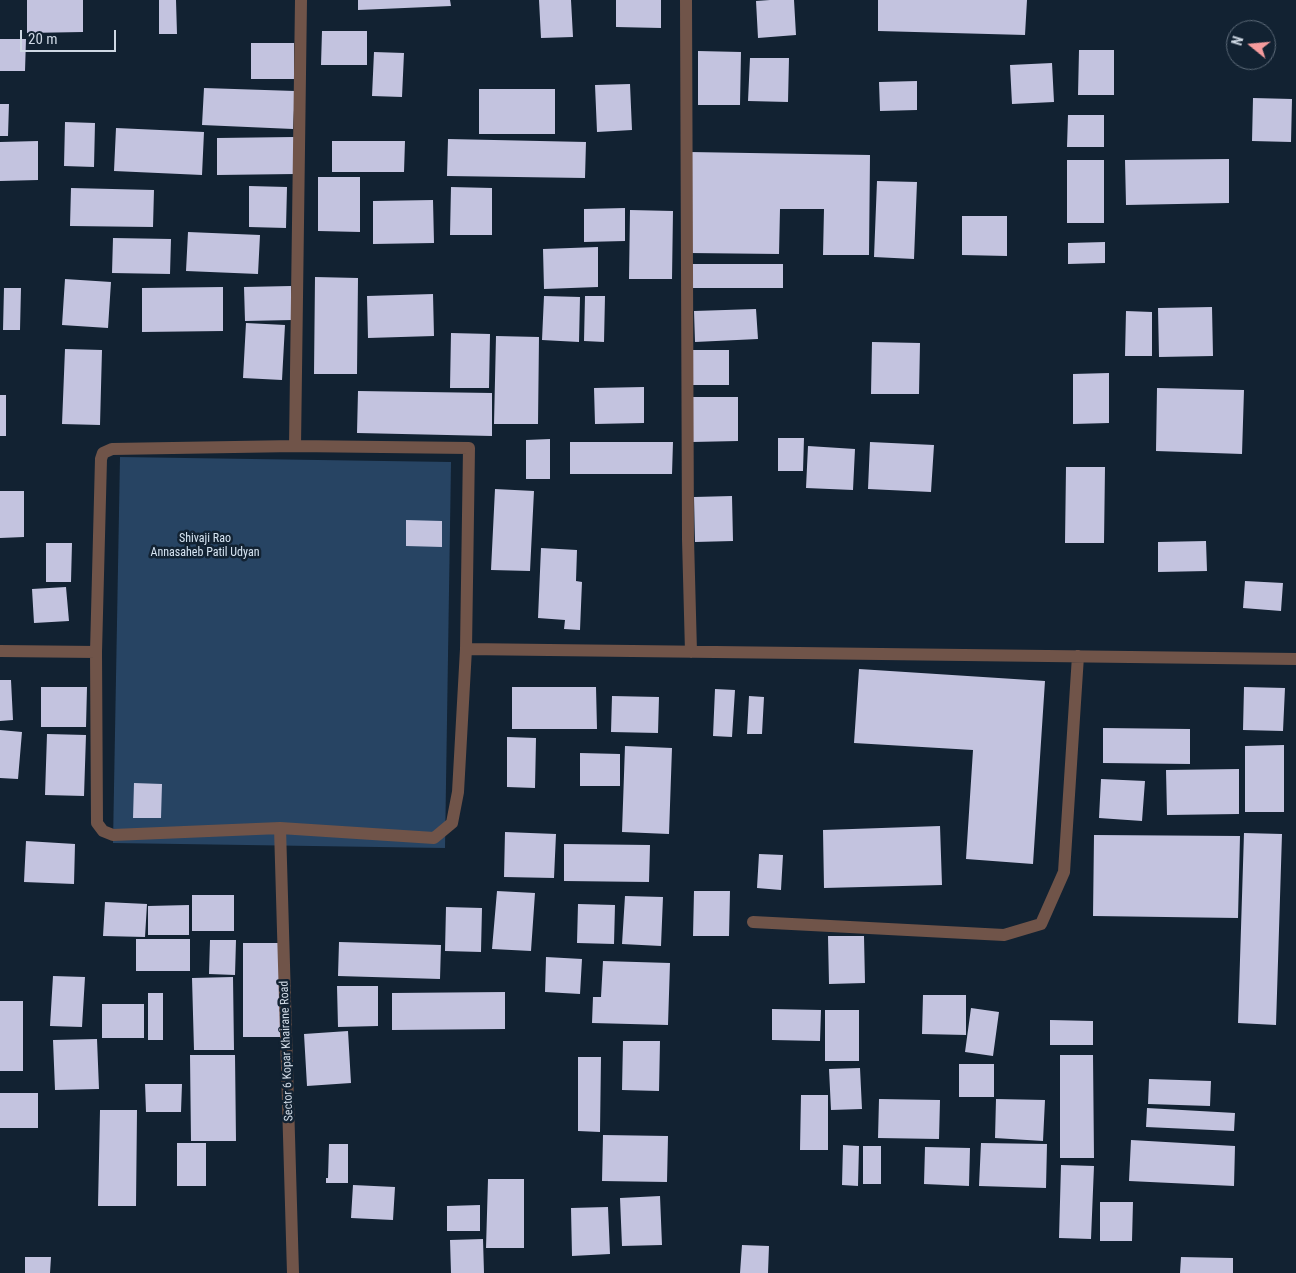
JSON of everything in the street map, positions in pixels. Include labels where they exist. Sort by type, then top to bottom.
[{"type":"street","points":[[295,446],[302,0]]},
{"type":"street","points":[[686,0],[688,529],[691,652]]},
{"type":"street","points":[[295,446],[469,448],[466,649],[458,792],[452,823],[434,838],[280,828],[113,835],[103,831],[97,823],[96,652],[101,459],[103,453],[112,449],[295,446]]},
{"type":"street","points":[[466,649],[1296,659]]},
{"type":"street","points":[[0,651],[96,652]]},
{"type":"street","points":[[752,922],[1004,935],[1041,924],[1064,872],[1078,656]]},
{"type":"street","name":"Sector 6 Kopar Khairane Road","points":[[280,828],[293,1273]]},
{"type":"green space","name":"Shivaji Rao Annasaheb Patil Udyan","points":[[120,457],[451,462],[445,848],[113,843]]},
{"type":"building","points":[[27,0],[83,0],[83,32],[27,33]]},
{"type":"building","points":[[159,0],[176,0],[177,34],[159,34]]},
{"type":"building","points":[[358,0],[450,0],[451,6],[358,10]]},
{"type":"building","points":[[539,0],[571,0],[573,37],[541,38]]},
{"type":"building","points":[[616,0],[661,0],[661,28],[616,27]]},
{"type":"building","points":[[794,0],[796,35],[758,38],[756,1]]},
{"type":"building","points":[[878,0],[1027,0],[1025,35],[878,31]]},
{"type":"building","points":[[322,31],[367,31],[367,65],[321,65]]},
{"type":"building","points":[[0,39],[26,39],[25,71],[0,71]]},
{"type":"building","points":[[251,43],[294,43],[294,79],[251,79]]},
{"type":"building","points":[[1079,50],[1114,50],[1114,95],[1078,95]]},
{"type":"building","points":[[698,51],[741,52],[740,105],[698,105]]},
{"type":"building","points":[[374,52],[404,53],[402,97],[372,96]]},
{"type":"building","points":[[750,58],[789,58],[788,102],[748,101]]},
{"type":"building","points":[[1052,63],[1054,102],[1012,104],[1010,65]]},
{"type":"building","points":[[917,81],[917,110],[880,111],[879,82]]},
{"type":"building","points":[[630,84],[632,130],[597,132],[595,85]]},
{"type":"building","points":[[204,88],[295,91],[293,129],[202,125]]},
{"type":"building","points":[[479,89],[555,89],[555,134],[479,134]]},
{"type":"building","points":[[1253,98],[1292,99],[1291,142],[1252,141]]},
{"type":"building","points":[[0,104],[9,104],[8,136],[0,136]]},
{"type":"building","points":[[1068,115],[1104,115],[1104,147],[1067,147]]},
{"type":"building","points":[[65,122],[95,123],[94,167],[64,166]]},
{"type":"building","points":[[116,128],[204,132],[202,175],[114,171]]},
{"type":"building","points":[[294,137],[295,174],[217,175],[217,138]]},
{"type":"building","points":[[448,139],[586,142],[585,178],[447,176]]},
{"type":"building","points":[[38,141],[38,180],[0,181],[0,142]]},
{"type":"building","points":[[332,141],[405,141],[404,172],[332,172]]},
{"type":"building","points":[[690,152],[870,155],[869,255],[823,255],[824,209],[780,209],[779,254],[689,253]]},
{"type":"building","points":[[1229,159],[1229,203],[1126,205],[1125,160]]},
{"type":"building","points":[[1067,160],[1104,160],[1104,223],[1067,223]]},
{"type":"building","points":[[318,177],[360,177],[360,232],[318,231]]},
{"type":"building","points":[[877,181],[917,182],[914,259],[874,257]]},
{"type":"building","points":[[249,186],[287,187],[286,228],[249,227]]},
{"type":"building","points":[[451,187],[492,188],[492,235],[450,235]]},
{"type":"building","points":[[71,188],[154,190],[153,227],[70,226]]},
{"type":"building","points":[[433,200],[434,243],[373,244],[373,201]]},
{"type":"building","points":[[625,208],[625,241],[584,242],[584,209]]},
{"type":"building","points":[[630,210],[673,211],[672,279],[629,279]]},
{"type":"building","points":[[962,216],[1007,216],[1007,256],[962,255]]},
{"type":"building","points":[[188,232],[260,235],[258,274],[186,271]]},
{"type":"building","points":[[113,238],[171,239],[170,274],[112,273]]},
{"type":"building","points":[[1105,242],[1105,263],[1068,264],[1068,243]]},
{"type":"building","points":[[598,247],[598,287],[544,289],[543,249]]},
{"type":"building","points":[[690,264],[783,264],[783,288],[690,288]]},
{"type":"building","points":[[315,277],[358,278],[357,374],[314,374]]},
{"type":"building","points":[[65,279],[111,282],[108,328],[62,325]]},
{"type":"building","points":[[291,286],[292,320],[245,321],[244,287]]},
{"type":"building","points":[[223,287],[223,331],[142,332],[142,288]]},
{"type":"building","points":[[4,288],[21,288],[20,330],[3,330]]},
{"type":"building","points":[[433,294],[434,336],[368,338],[367,296]]},
{"type":"building","points":[[544,296],[580,297],[579,342],[542,340]]},
{"type":"building","points":[[585,296],[605,296],[604,342],[584,341]]},
{"type":"building","points":[[1212,307],[1213,356],[1159,357],[1158,308]]},
{"type":"building","points":[[756,309],[758,339],[695,342],[694,311]]},
{"type":"building","points":[[1126,311],[1152,312],[1152,356],[1125,356]]},
{"type":"building","points":[[246,323],[285,325],[282,380],[243,378]]},
{"type":"building","points":[[451,333],[490,334],[489,388],[450,388]]},
{"type":"building","points":[[496,336],[539,337],[538,424],[494,424]]},
{"type":"building","points":[[872,342],[920,343],[919,394],[871,394]]},
{"type":"building","points":[[65,349],[102,350],[100,425],[62,424]]},
{"type":"building","points":[[690,350],[729,350],[729,385],[691,385]]},
{"type":"building","points":[[1109,373],[1109,423],[1073,424],[1073,374]]},
{"type":"building","points":[[644,387],[644,423],[595,424],[594,388]]},
{"type":"building","points":[[1157,388],[1244,390],[1242,454],[1156,451]]},
{"type":"building","points":[[358,391],[492,393],[492,436],[357,433]]},
{"type":"building","points":[[0,395],[6,395],[6,436],[0,436]]},
{"type":"building","points":[[693,397],[738,397],[738,441],[692,442]]},
{"type":"building","points":[[778,438],[804,438],[803,471],[778,471]]},
{"type":"building","points":[[550,439],[550,479],[526,479],[526,440]]},
{"type":"building","points":[[570,442],[673,442],[672,474],[570,474]]},
{"type":"building","points":[[870,442],[934,445],[931,492],[868,489]]},
{"type":"building","points":[[808,446],[855,449],[853,490],[806,488]]},
{"type":"building","points":[[1066,467],[1105,467],[1104,543],[1065,543]]},
{"type":"building","points":[[495,489],[534,491],[530,571],[491,570]]},
{"type":"building","points":[[0,491],[24,491],[24,537],[0,538]]},
{"type":"building","points":[[732,496],[733,541],[695,542],[694,497]]},
{"type":"building","points":[[406,520],[442,521],[442,547],[406,546]]},
{"type":"building","points":[[1206,541],[1207,571],[1158,572],[1158,542]]},
{"type":"building","points":[[46,543],[72,543],[71,582],[46,582]]},
{"type":"building","points":[[541,548],[577,550],[576,581],[582,582],[580,630],[564,629],[565,620],[538,618]]},
{"type":"building","points":[[1245,581],[1283,583],[1281,611],[1243,608]]},
{"type":"building","points":[[66,587],[69,621],[34,623],[32,589]]},
{"type":"building","points":[[859,669],[1045,681],[1033,864],[966,859],[973,750],[854,743]]},
{"type":"building","points":[[0,680],[11,680],[13,720],[0,721]]},
{"type":"building","points":[[41,687],[87,687],[86,727],[41,727]]},
{"type":"building","points":[[512,687],[596,687],[597,729],[512,729]]},
{"type":"building","points":[[1244,687],[1285,688],[1283,731],[1243,730]]},
{"type":"building","points":[[715,689],[735,690],[732,737],[713,736]]},
{"type":"building","points":[[612,696],[659,697],[658,733],[611,732]]},
{"type":"building","points":[[749,696],[764,697],[762,734],[747,734]]},
{"type":"building","points":[[1103,728],[1190,729],[1190,764],[1103,763]]},
{"type":"building","points":[[0,730],[22,732],[18,779],[0,778]]},
{"type":"building","points":[[47,734],[86,735],[84,796],[45,795]]},
{"type":"building","points":[[507,737],[536,738],[535,788],[507,787]]},
{"type":"building","points":[[1284,745],[1284,812],[1245,812],[1245,746]]},
{"type":"building","points":[[625,746],[672,748],[669,834],[622,832]]},
{"type":"building","points":[[580,753],[620,754],[620,786],[580,786]]},
{"type":"building","points":[[1239,769],[1239,814],[1167,815],[1166,770]]},
{"type":"building","points":[[1101,779],[1145,781],[1142,821],[1099,818]]},
{"type":"building","points":[[134,783],[162,784],[161,818],[133,818]]},
{"type":"building","points":[[940,826],[942,885],[824,888],[823,830]]},
{"type":"building","points":[[505,832],[556,834],[554,878],[504,877]]},
{"type":"building","points":[[1244,833],[1282,834],[1276,1025],[1238,1023]]},
{"type":"building","points":[[1094,835],[1240,836],[1238,918],[1093,916]]},
{"type":"building","points":[[26,841],[75,844],[74,884],[24,882]]},
{"type":"building","points":[[564,844],[650,845],[649,882],[564,881]]},
{"type":"building","points":[[759,854],[783,855],[781,890],[757,888]]},
{"type":"building","points":[[497,891],[535,893],[531,951],[492,949]]},
{"type":"building","points":[[694,891],[730,891],[729,936],[693,936]]},
{"type":"building","points":[[192,895],[234,895],[234,931],[192,931]]},
{"type":"building","points":[[625,896],[663,897],[661,946],[622,944]]},
{"type":"building","points":[[105,902],[147,904],[145,937],[103,936]]},
{"type":"building","points":[[578,904],[615,905],[614,944],[577,943]]},
{"type":"building","points":[[189,905],[189,935],[148,935],[148,906]]},
{"type":"building","points":[[446,907],[482,908],[481,952],[445,951]]},
{"type":"building","points":[[828,936],[864,936],[865,983],[829,984]]},
{"type":"building","points":[[136,939],[190,939],[190,971],[136,971]]},
{"type":"building","points":[[210,940],[236,940],[235,975],[209,974]]},
{"type":"building","points":[[339,942],[441,945],[440,979],[338,976]]},
{"type":"building","points":[[243,943],[281,943],[281,1037],[243,1037]]},
{"type":"building","points":[[546,957],[582,959],[580,994],[545,992]]},
{"type":"building","points":[[603,961],[670,963],[668,1025],[592,1023],[593,997],[601,997]]},
{"type":"building","points":[[53,976],[85,977],[82,1027],[50,1026]]},
{"type":"building","points":[[233,977],[234,1050],[194,1050],[192,978]]},
{"type":"building","points":[[337,986],[378,986],[378,1026],[338,1027]]},
{"type":"building","points":[[505,992],[505,1029],[392,1030],[392,993]]},
{"type":"building","points":[[148,993],[163,993],[163,1040],[148,1040]]},
{"type":"building","points":[[923,995],[966,995],[966,1035],[922,1034]]},
{"type":"building","points":[[0,1001],[23,1001],[23,1071],[0,1071]]},
{"type":"building","points":[[102,1004],[144,1004],[144,1038],[102,1038]]},
{"type":"building","points":[[971,1008],[999,1012],[993,1056],[965,1052]]},
{"type":"building","points":[[772,1009],[821,1010],[820,1041],[772,1040]]},
{"type":"building","points":[[825,1010],[859,1010],[859,1061],[825,1061]]},
{"type":"building","points":[[1050,1020],[1093,1021],[1093,1045],[1050,1045]]},
{"type":"building","points":[[348,1031],[351,1083],[307,1086],[304,1034]]},
{"type":"building","points":[[97,1039],[99,1089],[55,1090],[53,1040]]},
{"type":"building","points":[[623,1041],[660,1041],[659,1091],[622,1090]]},
{"type":"building","points":[[190,1055],[235,1055],[236,1141],[191,1141]]},
{"type":"building","points":[[1060,1055],[1093,1055],[1094,1158],[1060,1158]]},
{"type":"building","points":[[578,1057],[601,1057],[600,1132],[578,1131]]},
{"type":"building","points":[[959,1064],[994,1064],[994,1097],[959,1097]]},
{"type":"building","points":[[860,1068],[862,1109],[831,1110],[829,1069]]},
{"type":"building","points":[[1149,1079],[1211,1081],[1210,1106],[1148,1104]]},
{"type":"building","points":[[145,1084],[182,1084],[181,1112],[146,1112]]},
{"type":"building","points":[[0,1093],[38,1093],[38,1128],[0,1128]]},
{"type":"building","points":[[801,1095],[828,1095],[828,1150],[800,1150]]},
{"type":"building","points":[[879,1099],[940,1100],[939,1139],[878,1138]]},
{"type":"building","points":[[996,1099],[1045,1100],[1043,1141],[995,1138]]},
{"type":"building","points":[[1147,1108],[1235,1113],[1234,1131],[1146,1127]]},
{"type":"building","points":[[100,1110],[137,1110],[136,1206],[98,1206]]},
{"type":"building","points":[[603,1135],[668,1136],[667,1182],[602,1181]]},
{"type":"building","points":[[1131,1140],[1235,1146],[1234,1186],[1129,1181]]},
{"type":"building","points":[[177,1143],[206,1143],[206,1186],[177,1186]]},
{"type":"building","points":[[981,1143],[1047,1144],[1046,1188],[979,1186]]},
{"type":"building","points":[[329,1144],[348,1144],[348,1183],[326,1183],[326,1178],[328,1178]]},
{"type":"building","points":[[843,1145],[859,1146],[858,1186],[842,1185]]},
{"type":"building","points":[[863,1146],[881,1146],[881,1184],[863,1184]]},
{"type":"building","points":[[925,1147],[970,1148],[969,1186],[924,1184]]},
{"type":"building","points":[[1061,1165],[1094,1166],[1091,1239],[1059,1238]]},
{"type":"building","points":[[488,1179],[524,1179],[524,1248],[486,1248]]},
{"type":"building","points":[[353,1185],[395,1187],[393,1220],[351,1218]]},
{"type":"building","points":[[660,1196],[662,1245],[622,1246],[620,1198]]},
{"type":"building","points":[[1100,1202],[1133,1202],[1132,1241],[1100,1241]]},
{"type":"building","points":[[480,1205],[480,1231],[447,1231],[447,1206]]},
{"type":"building","points":[[608,1207],[610,1254],[572,1256],[571,1208]]},
{"type":"building","points":[[483,1239],[484,1273],[451,1273],[450,1240]]},
{"type":"building","points":[[742,1245],[769,1246],[768,1273],[740,1273]]},
{"type":"building","points":[[25,1257],[51,1257],[50,1273],[25,1273]]},
{"type":"building","points":[[1181,1257],[1233,1258],[1233,1273],[1180,1273]]}]
